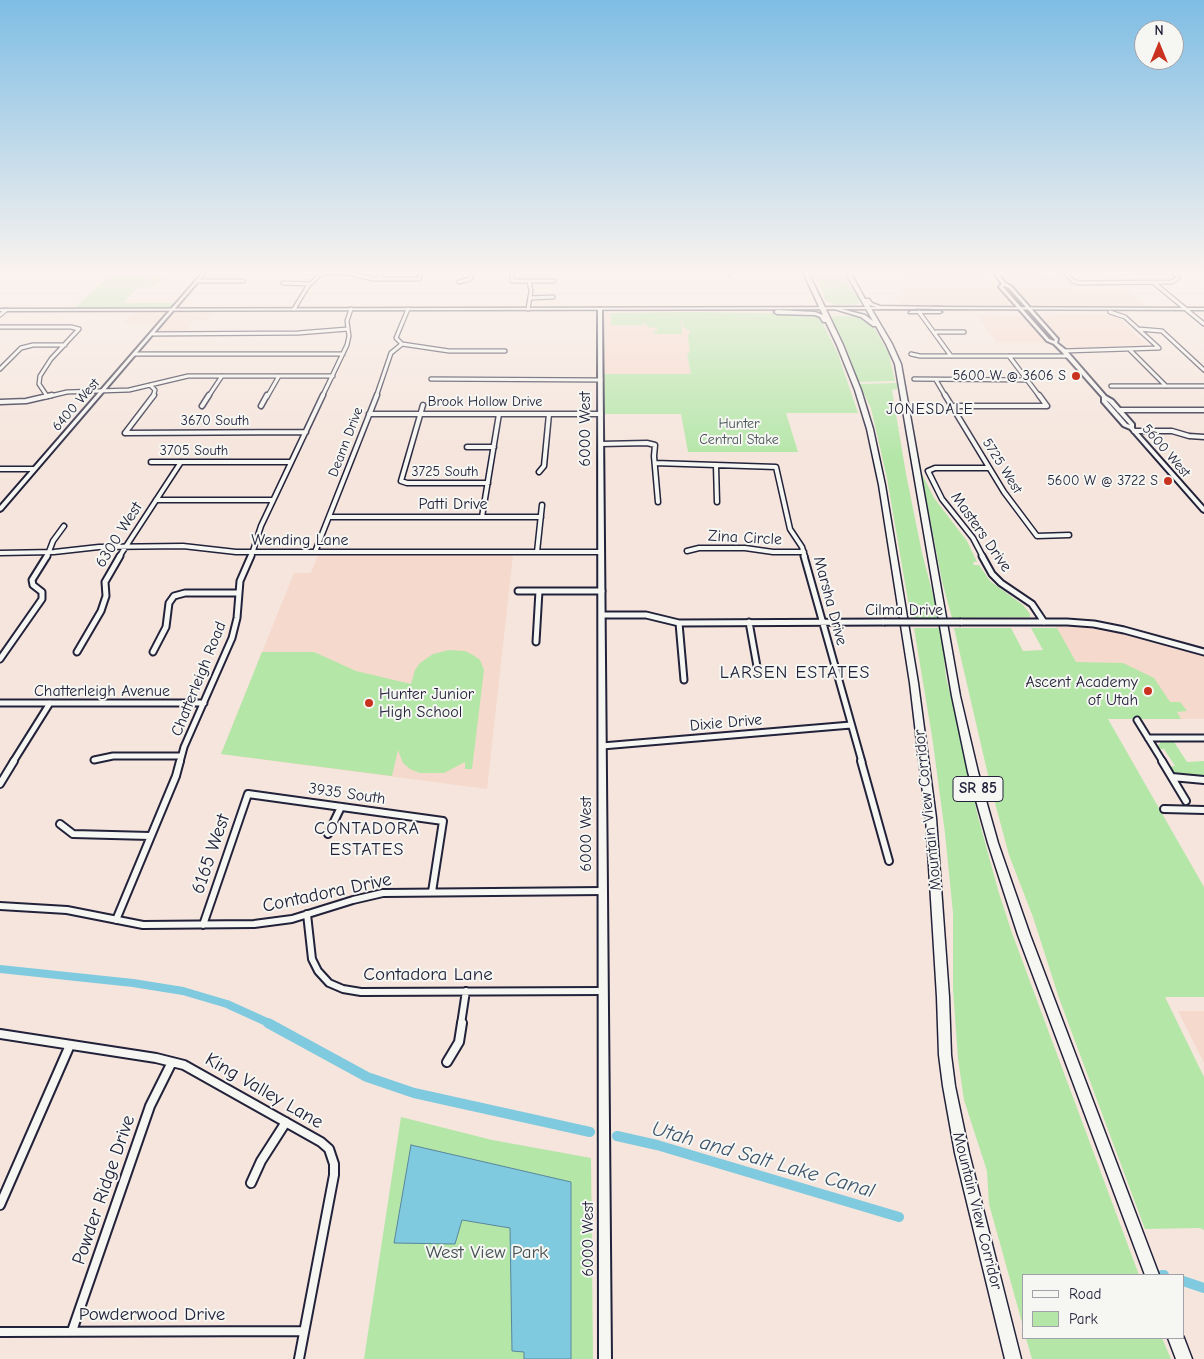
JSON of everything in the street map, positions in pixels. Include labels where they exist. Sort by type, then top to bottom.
[{"type":"highway","points":[[832,333],[840,345]]},
{"type":"highway","name":"Mountain View Corridor","points":[[835,333],[858,390],[878,466],[914,683],[931,818],[945,1055],[955,1119],[1013,1359]]},
{"type":"highway","points":[[880,333],[891,347]]},
{"type":"highway","name":"SR 85","points":[[883,333],[891,347],[900,376],[956,696],[988,825],[1024,935],[1152,1274]]},
{"type":"highway","points":[[1176,1339],[1184,1359]]},
{"type":"street","points":[[47,396],[40,386],[40,376],[50,361],[77,333]]},
{"type":"street","points":[[153,334],[300,333]]},
{"type":"street","name":"Chatterleigh Road","points":[[116,920],[176,776],[181,756],[233,633],[238,612],[238,593],[261,526],[343,354],[349,339],[348,333]]},
{"type":"street","points":[[398,333],[396,338],[402,344],[447,350],[505,351]]},
{"type":"street","name":"6000 West","points":[[600,333],[605,1359]]},
{"type":"street","points":[[937,333],[952,356]]},
{"type":"street","name":"5600 West","points":[[1042,333],[1048,340],[1055,343],[1104,397],[1111,401],[1132,425],[1133,430]]},
{"type":"street","name":"5600 West","points":[[1051,333],[1057,340],[1055,343]]},
{"type":"street","points":[[911,354],[920,356],[1009,356],[1159,349],[1143,333]]},
{"type":"street","points":[[1165,333],[1204,370]]},
{"type":"street","name":"6400 West","points":[[0,509],[153,334]]},
{"type":"street","name":"Deann Drive","points":[[315,552],[391,353],[402,344]]},
{"type":"street","points":[[0,368],[21,348],[33,345],[65,345]]},
{"type":"street","points":[[1130,350],[1166,386]]},
{"type":"street","points":[[135,354],[343,354]]},
{"type":"street","points":[[952,406],[1047,406],[1009,356]]},
{"type":"street","points":[[0,402],[26,401],[67,392],[125,390],[150,385],[169,378],[196,376],[333,376]]},
{"type":"street","points":[[202,406],[222,376]]},
{"type":"street","points":[[261,406],[279,376]]},
{"type":"street","points":[[431,378],[440,380],[601,380]]},
{"type":"street","points":[[914,379],[1028,380]]},
{"type":"street","name":"5725 West","points":[[936,380],[1006,495],[1037,536],[1070,535]]},
{"type":"street","name":"3670 South","points":[[150,385],[155,390],[154,395],[125,432],[306,432]]},
{"type":"street","points":[[1111,386],[1204,386]]},
{"type":"street","name":"5600 West","points":[[1104,397],[1104,401],[1125,425],[1133,430],[1204,510]]},
{"type":"street","points":[[420,414],[423,405]]},
{"type":"street","points":[[1119,410],[1204,410]]},
{"type":"street","name":"Brook Hollow Drive","points":[[369,414],[601,414]]},
{"type":"street","name":"3725 South","points":[[420,414],[400,479],[402,482],[488,483]]},
{"type":"street","points":[[482,517],[500,414]]},
{"type":"street","points":[[539,472],[544,466],[549,414]]},
{"type":"street","points":[[1133,430],[1172,431],[1189,436],[1204,437]]},
{"type":"street","points":[[601,444],[654,444],[656,446],[655,463],[658,502]]},
{"type":"street","points":[[467,447],[494,447]]},
{"type":"street","name":"3705 South","points":[[151,462],[291,462]]},
{"type":"street","name":"6300 West","points":[[77,652],[101,611],[106,596],[106,579],[181,462]]},
{"type":"street","name":"3705 South","points":[[233,468],[236,462]]},
{"type":"street","points":[[655,463],[716,466],[717,502]]},
{"type":"street","name":"Marsha Drive","points":[[716,466],[776,467],[790,529],[800,542],[804,552],[889,861]]},
{"type":"street","name":"Masters Drive","points":[[989,468],[929,469],[929,472],[942,499],[973,538],[992,574],[1001,583],[1032,604],[1044,622]]},
{"type":"street","points":[[0,469],[34,469]]},
{"type":"street","points":[[156,500],[273,500]]},
{"type":"street","points":[[212,506],[215,500]]},
{"type":"street","points":[[538,552],[542,505]]},
{"type":"street","name":"Patti Drive","points":[[329,517],[540,517]]},
{"type":"street","points":[[0,659],[42,599],[42,592],[33,586],[32,580],[64,526]]},
{"type":"street","name":"Wending Lane","points":[[0,553],[48,552],[93,547],[126,546],[189,546],[223,552],[601,552]]},
{"type":"street","name":"Zina Circle","points":[[687,552],[698,548],[745,548],[773,552],[804,552]]},
{"type":"street","points":[[518,591],[602,591]]},
{"type":"street","points":[[536,642],[540,591]]},
{"type":"street","points":[[153,652],[166,627],[169,603],[174,596],[185,593],[238,593]]},
{"type":"street","name":"Cilma Drive","points":[[602,615],[646,615],[679,622],[1076,622],[1104,626],[1204,652]]},
{"type":"street","points":[[679,622],[684,680]]},
{"type":"street","points":[[749,622],[758,672]]},
{"type":"street","name":"Chatterleigh Avenue","points":[[0,703],[204,703]]},
{"type":"street","points":[[0,784],[50,703]]},
{"type":"street","points":[[1137,720],[1186,801]]},
{"type":"street","name":"Dixie Drive","points":[[602,746],[852,725]]},
{"type":"street","points":[[1148,738],[1204,738]]},
{"type":"street","points":[[94,760],[113,756],[181,756]]},
{"type":"street","points":[[1172,777],[1204,780]]},
{"type":"street","name":"3935 South","points":[[248,794],[443,821],[432,892]]},
{"type":"street","name":"6165 West","points":[[203,925],[248,794]]},
{"type":"street","points":[[328,834],[341,807]]},
{"type":"street","points":[[1164,809],[1204,810]]},
{"type":"street","points":[[60,824],[73,834],[150,836]]},
{"type":"street","name":"Contadora Drive","points":[[0,906],[67,910],[143,925],[203,925],[269,923],[373,895],[432,892],[603,891]]},
{"type":"street","name":"Contadora Lane","points":[[307,914],[312,958],[323,978],[335,987],[361,992],[603,991]]},
{"type":"street","points":[[447,1062],[459,1042],[466,991]]},
{"type":"street","name":"King Valley Lane","points":[[0,1034],[172,1062],[193,1069],[325,1145],[332,1154],[334,1164],[298,1359]]},
{"type":"street","points":[[0,1205],[70,1045]]},
{"type":"street","name":"Powder Ridge Drive","points":[[72,1331],[153,1099],[172,1062]]},
{"type":"street","points":[[251,1183],[261,1161],[286,1122]]},
{"type":"street","name":"Powderwood Drive","points":[[0,1332],[304,1331]]},
{"type":"shaded area","points":[[605,333],[689,333],[690,352],[687,354],[691,374],[604,374]]},
{"type":"shaded area","points":[[990,333],[1038,333],[1046,343],[997,343]]},
{"type":"shaded area","points":[[1056,333],[1135,333],[1150,348],[1069,349]]},
{"type":"shaded area","name":"Hunter Junior High School","points":[[318,555],[513,555],[487,789],[221,754],[294,573],[311,573]]},
{"type":"shaded area","name":"Ascent Academy of Utah","points":[[1055,626],[1113,631],[1204,656],[1204,719],[1109,719]]},
{"type":"shaded area","points":[[1178,1011],[1204,1011],[1204,1063]]},
{"type":"green space","points":[[654,333],[682,334],[654,334]]},
{"type":"green space","name":"Hunter Central Stake","points":[[689,333],[828,333],[838,354],[858,413],[786,413],[798,452],[688,452],[681,414],[603,414],[604,374],[691,374],[687,354],[690,352]]},
{"type":"green space","points":[[838,333],[877,333],[889,354],[895,381],[859,382],[845,345]]},
{"type":"green space","points":[[897,383],[897,389],[892,390],[906,474],[922,553],[939,618],[911,618],[887,478],[871,408],[859,384]]},
{"type":"green space","points":[[921,472],[934,498],[967,541],[977,562],[973,562],[974,565],[979,565],[990,581],[1023,605],[1030,614],[1030,617],[952,618],[942,581]]},
{"type":"green space","points":[[914,628],[941,628],[946,678],[960,730],[977,813],[998,890],[1012,933],[1139,1274],[1022,1274],[1022,1322],[989,1204],[987,1171],[964,1100],[958,1059],[953,989],[953,913],[932,736]]},
{"type":"green space","points":[[954,628],[1011,628],[1023,651],[1043,650],[1031,628],[1057,628],[1076,662],[1123,663],[1154,678],[1170,702],[1180,702],[1187,711],[1177,712],[1181,719],[1108,719],[1204,887],[1204,997],[1165,997],[1204,1077],[1204,1230],[1200,1228],[1145,1229],[1059,998],[1033,917],[1009,855],[991,788]]},
{"type":"green space","points":[[449,650],[465,651],[473,655],[480,660],[484,670],[472,769],[465,769],[465,762],[444,773],[420,773],[410,769],[403,763],[398,750],[392,776],[221,754],[262,652],[314,652],[356,671],[411,684],[415,670],[420,663],[433,654]]},
{"type":"green space","points":[[1161,742],[1174,742],[1187,762],[1204,761],[1204,777],[1179,775],[1171,770],[1169,767],[1175,766],[1164,749],[1158,749],[1157,747]]},
{"type":"green space","name":"West View Park","points":[[401,1117],[492,1140],[591,1158],[593,1359],[364,1359]]},
{"type":"green space","points":[[1026,1339],[1162,1339],[1171,1359],[1032,1359]]},
{"type":"water","points":[[411,1145],[571,1182],[571,1359],[524,1359],[524,1352],[512,1351],[510,1228],[462,1220],[455,1244],[394,1243]]},
{"type":"waterway","name":"Utah and Salt Lake Canal","points":[[0,969],[133,983],[183,991],[227,1004],[271,1024]]},
{"type":"waterway","name":"Utah and Salt Lake Canal","points":[[268,1023],[367,1077],[414,1093],[590,1132]]},
{"type":"waterway","name":"Utah and Salt Lake Canal","points":[[617,1136],[657,1145],[899,1217]]},
{"type":"waterway","name":"Utah and Salt Lake Canal","points":[[1184,1281],[1204,1288]]},
{"type":"place","name":"5600 W @ 3606 S","points":[[1076,376]]},
{"type":"place","name":"5600 W @ 3722 S","points":[[1168,481]]},
{"type":"place","name":"Ascent Academy of Utah","points":[[1148,691]]},
{"type":"place","name":"Hunter Junior High School","points":[[369,703]]},
{"type":"district","name":"JONESDALE","points":[[930,410]]},
{"type":"district","name":"LARSEN ESTATES","points":[[795,673]]},
{"type":"district","name":"CONTADORA ESTATES","points":[[367,840]]}]
